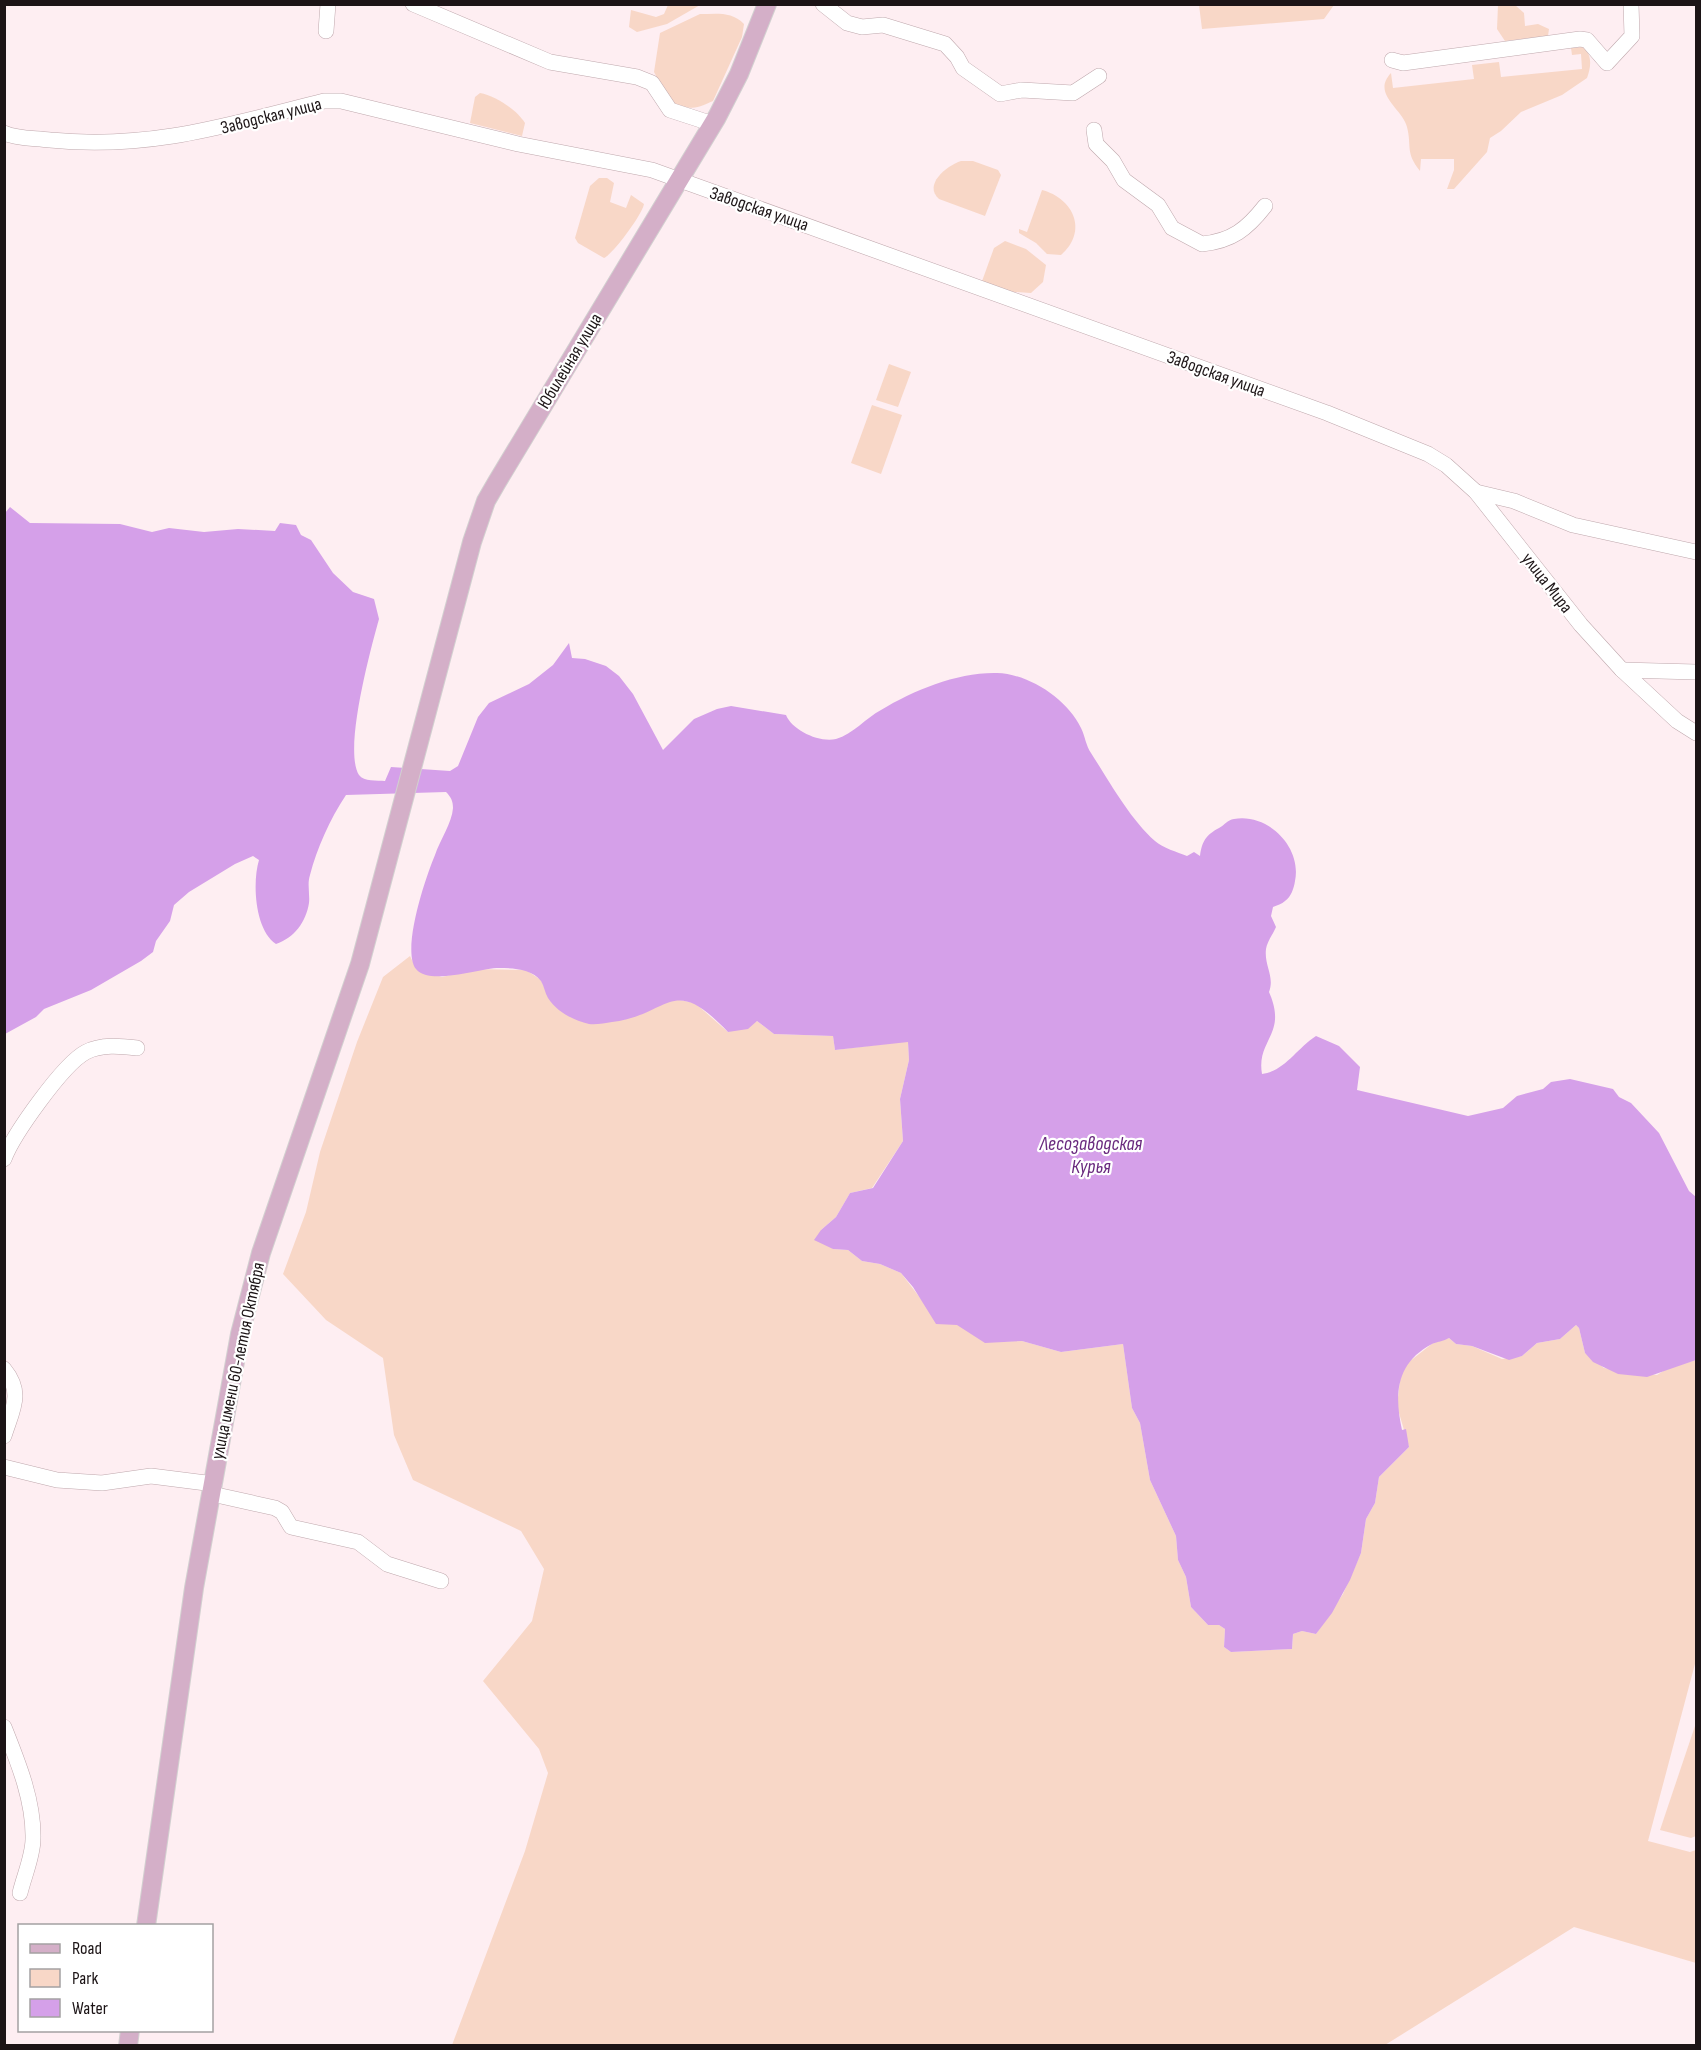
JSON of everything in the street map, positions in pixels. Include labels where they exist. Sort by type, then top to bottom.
[{"type":"main road","name":"Юбилейная улица","points":[[401,814],[459,590],[486,501],[713,124],[739,74],[767,4]]},
{"type":"main road","name":"улица имени 60-летия Октября","points":[[146,1924],[194,1588],[240,1334],[261,1253],[360,964],[401,814]]},
{"type":"street","points":[[326,31],[328,4]]},
{"type":"street","points":[[413,4],[550,62],[638,77],[652,83],[670,110],[713,124]]},
{"type":"street","points":[[823,4],[847,23],[862,27],[883,25],[945,44],[963,68],[1000,94],[1022,90],[1073,93],[1099,76]]},
{"type":"street","points":[[1392,60],[1403,63],[1580,39],[1587,40],[1607,63],[1632,36],[1631,4]]},
{"type":"street","name":"Заводская улица","points":[[4,133],[77,142],[154,141],[208,131],[324,101],[341,101],[518,144],[652,170],[1369,429],[1437,459],[1476,492]]},
{"type":"street","points":[[1095,130],[1096,144],[1113,161],[1124,180],[1158,205],[1172,228],[1202,244],[1236,236],[1249,226],[1265,206]]},
{"type":"street","points":[[1476,492],[1514,501],[1573,525],[1696,552]]},
{"type":"street","name":"улица Мира","points":[[1476,492],[1581,625],[1622,670],[1677,721],[1696,733]]},
{"type":"street","points":[[1622,670],[1696,672]]},
{"type":"street","points":[[4,1159],[49,1087],[70,1065],[87,1051],[112,1046],[137,1048]]},
{"type":"street","points":[[4,1369],[14,1380],[16,1395],[4,1437]]},
{"type":"street","points":[[4,1467],[57,1480],[102,1483],[151,1476],[213,1489],[275,1508],[282,1512],[291,1527],[358,1542],[387,1564],[441,1581]]},
{"type":"street","points":[[4,1727],[27,1797],[33,1840],[21,1893]]},
{"type":"green space","points":[[1199,4],[1334,5],[1324,19],[1202,29]]},
{"type":"green space","points":[[668,5],[700,5],[667,24],[637,32],[629,27],[631,10],[656,17],[664,14]]},
{"type":"green space","points":[[1498,5],[1515,5],[1524,13],[1525,26],[1538,24],[1549,29],[1548,36],[1505,41],[1497,29]]},
{"type":"green space","points":[[700,14],[724,14],[744,24],[742,37],[713,101],[688,108],[671,104],[654,72],[660,33]]},
{"type":"green space","points":[[1582,47],[1588,53],[1590,61],[1587,78],[1562,95],[1521,112],[1490,138],[1487,152],[1454,189],[1447,189],[1454,170],[1454,159],[1421,159],[1420,171],[1411,154],[1404,120],[1386,95],[1384,88],[1391,73],[1393,88],[1474,79],[1472,65],[1499,62],[1501,77],[1582,69],[1581,54],[1572,55],[1571,48]]},
{"type":"green space","points":[[480,93],[499,100],[517,113],[525,123],[522,136],[470,123],[475,97]]},
{"type":"green space","points":[[961,161],[973,161],[998,170],[1001,175],[985,216],[939,199],[935,194],[935,182],[938,177],[949,167]]},
{"type":"green space","points":[[599,178],[607,178],[614,183],[610,202],[626,208],[631,195],[644,204],[627,234],[604,258],[578,243],[575,238],[590,186]]},
{"type":"green space","points":[[1042,190],[1062,200],[1074,216],[1074,236],[1061,255],[1047,254],[1036,243],[1019,233],[1019,229],[1027,232]]},
{"type":"green space","points":[[1005,241],[1026,249],[1046,265],[1043,282],[1031,293],[999,291],[981,284],[994,248]]},
{"type":"green space","points":[[889,364],[911,372],[898,407],[876,400]]},
{"type":"green space","points":[[872,405],[902,415],[881,474],[851,463]]},
{"type":"green space","points":[[410,956],[416,968],[442,977],[475,969],[526,970],[541,980],[549,998],[623,1020],[674,999],[695,1003],[728,1032],[757,1021],[774,1034],[833,1036],[835,1050],[908,1041],[909,1060],[900,1099],[903,1141],[872,1188],[850,1193],[836,1217],[821,1230],[833,1249],[848,1250],[862,1261],[880,1264],[901,1273],[924,1303],[985,1342],[1022,1341],[1061,1352],[1123,1344],[1132,1408],[1140,1423],[1150,1480],[1176,1536],[1178,1560],[1186,1577],[1191,1607],[1208,1625],[1219,1625],[1225,1629],[1224,1647],[1231,1652],[1292,1649],[1293,1634],[1302,1631],[1316,1634],[1343,1594],[1361,1553],[1366,1519],[1375,1503],[1379,1477],[1409,1447],[1397,1406],[1401,1371],[1405,1365],[1433,1343],[1449,1338],[1456,1344],[1472,1346],[1502,1359],[1522,1356],[1537,1343],[1560,1339],[1576,1325],[1579,1328],[1585,1353],[1604,1368],[1657,1375],[1668,1368],[1696,1360],[1696,1660],[1648,1841],[1690,1852],[1696,1850],[1696,1963],[1574,1927],[1385,2045],[452,2045],[525,1851],[548,1773],[539,1749],[483,1681],[532,1621],[544,1569],[521,1531],[413,1480],[394,1435],[383,1358],[326,1320],[283,1274],[306,1212],[320,1152],[357,1042],[383,977]]},
{"type":"green space","points":[[1696,1723],[1696,1836],[1691,1838],[1660,1830]]},
{"type":"water","name":"Лесозаводская Курья","points":[[10,507],[30,523],[120,524],[152,532],[169,528],[204,532],[238,529],[275,531],[280,523],[296,525],[301,535],[311,540],[333,573],[353,592],[374,599],[379,619],[360,698],[354,744],[355,762],[359,775],[367,780],[385,781],[391,767],[450,771],[458,766],[478,717],[489,703],[529,684],[553,665],[569,643],[572,658],[585,659],[606,666],[619,676],[633,694],[663,750],[694,719],[717,709],[731,706],[786,715],[789,721],[800,730],[814,737],[829,740],[848,733],[875,713],[922,689],[952,679],[982,673],[997,673],[1009,674],[1034,683],[1057,698],[1075,717],[1089,750],[1120,799],[1137,822],[1158,843],[1187,856],[1194,852],[1200,856],[1203,842],[1211,833],[1228,821],[1247,819],[1259,821],[1270,827],[1288,845],[1296,868],[1295,881],[1289,897],[1273,907],[1271,916],[1276,927],[1266,949],[1266,955],[1271,981],[1269,992],[1275,1018],[1274,1028],[1263,1052],[1262,1074],[1277,1069],[1316,1036],[1339,1046],[1360,1067],[1357,1090],[1468,1116],[1503,1108],[1517,1096],[1543,1089],[1551,1082],[1570,1079],[1613,1089],[1619,1097],[1631,1103],[1659,1133],[1689,1191],[1696,1197],[1696,1360],[1647,1377],[1618,1374],[1593,1362],[1585,1353],[1579,1328],[1576,1325],[1560,1339],[1537,1343],[1522,1356],[1509,1360],[1472,1346],[1456,1344],[1449,1338],[1432,1344],[1411,1360],[1400,1381],[1398,1404],[1402,1430],[1406,1429],[1409,1447],[1379,1477],[1375,1503],[1366,1519],[1361,1553],[1350,1580],[1332,1613],[1316,1634],[1302,1631],[1293,1634],[1292,1649],[1231,1652],[1224,1647],[1225,1629],[1219,1625],[1208,1625],[1191,1607],[1186,1577],[1178,1560],[1176,1536],[1150,1480],[1140,1423],[1132,1408],[1123,1344],[1061,1352],[1022,1341],[985,1343],[957,1325],[936,1324],[913,1287],[901,1273],[880,1264],[862,1261],[848,1250],[833,1249],[814,1240],[821,1230],[836,1217],[850,1193],[873,1188],[903,1141],[900,1099],[909,1060],[908,1042],[835,1050],[833,1036],[774,1034],[757,1021],[748,1029],[728,1032],[709,1014],[694,1004],[682,1001],[671,1002],[632,1018],[589,1024],[571,1018],[556,1007],[548,998],[541,981],[527,972],[499,968],[443,976],[423,974],[416,969],[412,960],[413,930],[426,879],[452,814],[452,801],[446,792],[346,795],[329,824],[316,854],[309,878],[309,903],[305,917],[288,938],[276,944],[264,928],[256,893],[259,860],[253,856],[235,864],[189,892],[174,905],[170,921],[156,941],[153,952],[141,961],[91,990],[44,1009],[36,1017],[5,1034],[5,513]]}]
